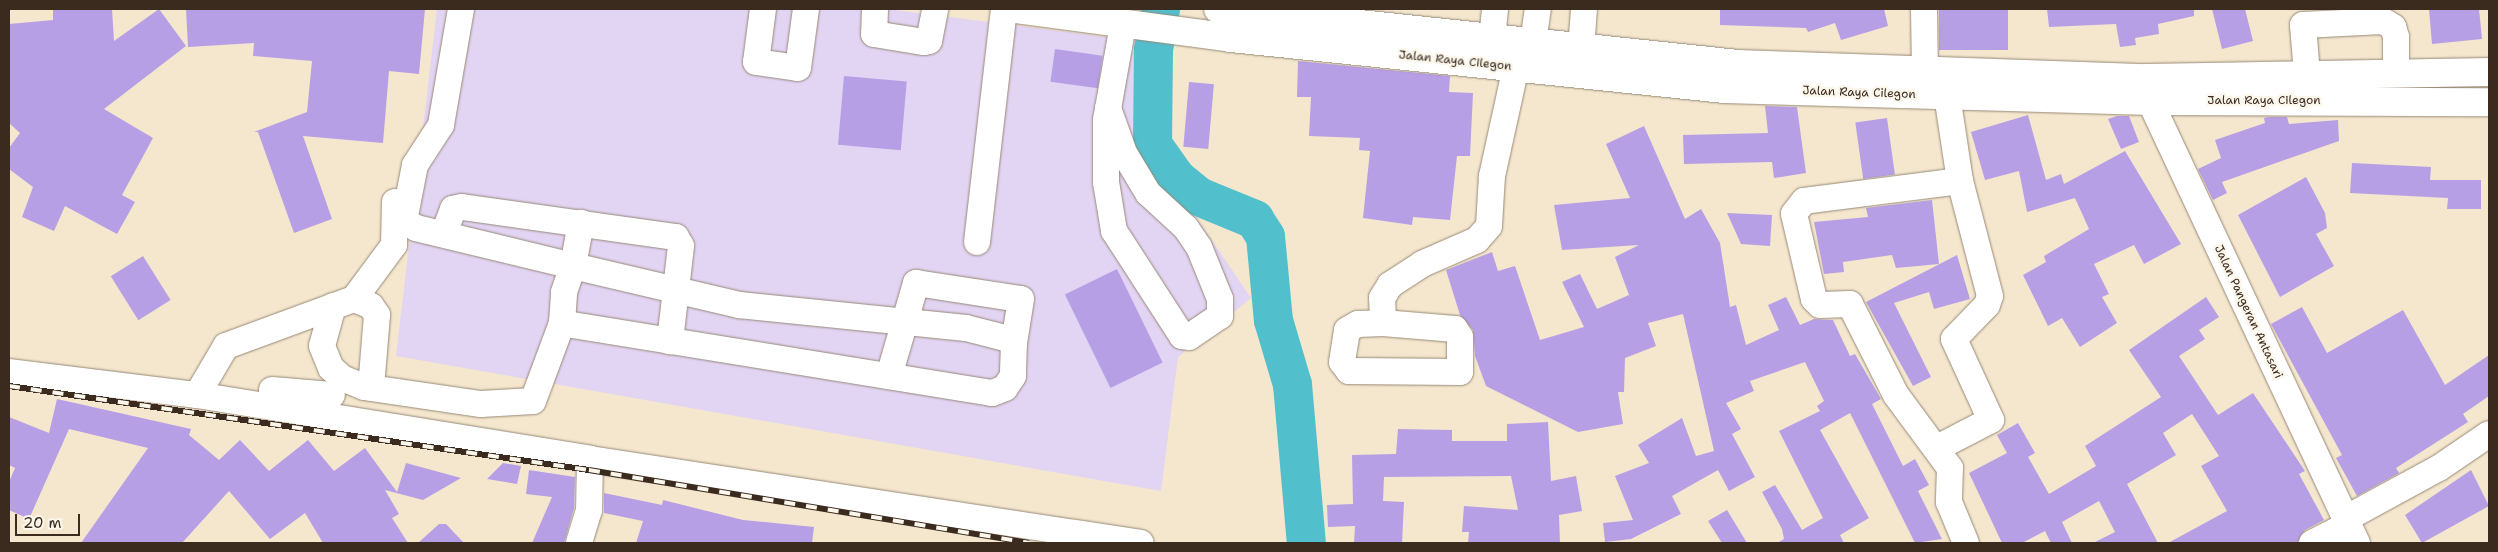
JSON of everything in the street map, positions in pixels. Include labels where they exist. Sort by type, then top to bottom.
[{"type":"highway","name":"Jalan Raya Cilegon","points":[[1015,9],[1231,38],[1724,89],[1947,95],[2148,89],[2307,74],[2396,74],[2489,68]]},
{"type":"highway","name":"Jalan Raya Cilegon","points":[[1229,10],[1581,49],[1738,64],[1925,71],[2148,89],[2489,102]]},
{"type":"street","points":[[445,9],[426,117],[405,159],[392,213],[394,245],[344,302],[322,346],[324,357],[342,378],[371,388],[481,404],[525,404],[540,389],[562,323],[564,292],[573,266],[581,224]]},
{"type":"street","points":[[461,9],[441,125],[415,165],[402,216],[407,225],[573,266],[676,288],[739,305],[966,328],[1014,343]]},
{"type":"street","points":[[763,9],[756,62],[798,68],[806,9]]},
{"type":"street","points":[[875,9],[874,34],[924,42],[929,41],[935,9]]},
{"type":"street","points":[[977,242],[1004,9]]},
{"type":"street","points":[[1492,38],[1495,9]]},
{"type":"street","points":[[1533,43],[1538,9]]},
{"type":"street","points":[[1581,49],[1584,9]]},
{"type":"street","points":[[1924,9],[1925,71]]},
{"type":"street","points":[[2307,74],[2303,25],[2383,21],[2393,27],[2396,37],[2396,74]]},
{"type":"street","points":[[1108,108],[1124,153],[1148,194],[1186,228],[1199,248],[1220,299],[1220,316],[1189,337],[1182,336],[1114,231],[1106,182],[1108,108],[1133,26]]},
{"type":"street","points":[[1384,323],[1382,298],[1390,285],[1422,264],[1477,240],[1489,226],[1492,176],[1516,67]]},
{"type":"street","name":"Jalan Pangeran Antasari","points":[[2148,89],[2350,529]]},
{"type":"street","points":[[1937,448],[1991,420],[1954,339],[1987,305],[1990,296],[1960,181],[1947,95]]},
{"type":"street","points":[[1960,181],[1818,199],[1794,209],[1814,299],[1820,306],[1850,304],[1896,395],[1950,468],[1948,502],[1966,543]]},
{"type":"street","points":[[444,233],[453,208],[462,206],[676,237],[681,246],[670,340]]},
{"type":"street","points":[[562,323],[992,394],[1005,388],[1013,376],[1014,343],[1023,306],[1012,295],[916,283],[902,323],[889,376]]},
{"type":"street","points":[[198,390],[226,346],[344,302],[371,306],[377,315],[371,388]]},
{"type":"street","points":[[9,372],[198,390],[332,395]]},
{"type":"street","points":[[198,390],[590,459],[1141,543]]},
{"type":"street","points":[[2312,543],[2350,529],[2489,434]]},
{"type":"street","points":[[579,543],[589,510],[590,459]]},
{"type":"shaded area","points":[[437,9],[887,9],[1168,45],[1137,130],[1251,298],[1178,357],[1161,491],[396,356]]},
{"type":"building","points":[[53,9],[112,9],[114,41],[159,9],[186,46],[104,109],[153,138],[122,195],[135,202],[117,234],[65,206],[54,231],[22,217],[33,187],[9,169],[9,148],[20,133],[9,123],[9,24],[53,20]]},
{"type":"building","points":[[186,9],[425,9],[419,74],[389,71],[383,143],[303,136],[332,219],[294,233],[258,132],[254,132],[307,112],[312,61],[253,56],[254,43],[188,47]]},
{"type":"building","points":[[1720,9],[1884,9],[1888,26],[1841,40],[1835,23],[1808,32],[1806,28],[1720,25]]},
{"type":"building","points":[[1939,9],[2008,9],[2008,50],[1939,50]]},
{"type":"building","points":[[2047,9],[2194,9],[2194,16],[2158,24],[2159,34],[2135,38],[2136,45],[2120,47],[2116,24],[2049,27]]},
{"type":"building","points":[[2212,9],[2245,9],[2253,41],[2222,49]]},
{"type":"building","points":[[2429,9],[2479,9],[2482,39],[2432,44]]},
{"type":"building","points":[[1055,49],[1103,56],[1098,88],[1050,82]]},
{"type":"building","points":[[1298,61],[1450,76],[1449,92],[1473,93],[1470,156],[1457,156],[1450,220],[1413,217],[1412,225],[1363,218],[1370,151],[1359,150],[1360,138],[1309,136],[1311,97],[1297,97]]},
{"type":"building","points":[[844,76],[907,81],[901,150],[838,145]]},
{"type":"building","points":[[1189,82],[1214,84],[1208,149],[1183,147]]},
{"type":"building","points":[[1765,106],[1797,107],[1806,173],[1774,178],[1772,162],[1684,164],[1683,135],[1768,133]]},
{"type":"building","points":[[2028,115],[2046,180],[2061,174],[2064,184],[2125,151],[2181,244],[2144,264],[2134,245],[2094,264],[2109,294],[2102,297],[2117,323],[2080,347],[2062,318],[2048,326],[2023,275],[2046,262],[2044,256],[2089,229],[2075,198],[2027,212],[2019,171],[1985,180],[1971,132]]},
{"type":"building","points":[[2117,116],[2129,116],[2139,142],[2121,149],[2108,119]]},
{"type":"building","points":[[2287,117],[2289,124],[2338,120],[2339,141],[2222,182],[2227,193],[2213,200],[2198,169],[2221,158],[2215,140],[2265,123],[2264,118]]},
{"type":"building","points":[[1887,118],[1895,174],[1863,179],[1855,122]]},
{"type":"building","points":[[1644,126],[1685,219],[1701,209],[1720,243],[1730,307],[1736,305],[1746,345],[1779,330],[1768,305],[1786,297],[1800,325],[1814,319],[1833,320],[1850,356],[1855,354],[1881,399],[1872,404],[1903,466],[1915,459],[1929,485],[1918,491],[1942,539],[1915,543],[1850,413],[1820,430],[1869,518],[1840,535],[1844,543],[1777,543],[1784,539],[1782,529],[1762,492],[1775,485],[1802,530],[1823,518],[1779,431],[1820,411],[1817,406],[1824,401],[1805,362],[1750,381],[1754,391],[1726,403],[1741,429],[1732,434],[1755,477],[1729,491],[1718,470],[1672,496],[1681,514],[1631,539],[1605,542],[1603,523],[1633,520],[1615,476],[1649,463],[1638,445],[1682,418],[1696,456],[1714,451],[1683,314],[1648,323],[1656,346],[1625,358],[1624,392],[1618,392],[1623,424],[1578,432],[1486,386],[1475,356],[1473,330],[1460,315],[1446,270],[1492,252],[1498,271],[1515,266],[1540,340],[1584,327],[1562,282],[1580,274],[1597,309],[1629,295],[1615,257],[1639,245],[1562,250],[1554,205],[1630,198],[1606,144]]},
{"type":"building","points":[[2352,163],[2431,167],[2430,180],[2481,180],[2481,209],[2447,209],[2448,198],[2350,193]]},
{"type":"building","points":[[2306,177],[2325,213],[2327,228],[2316,234],[2334,266],[2280,297],[2238,215]]},
{"type":"building","points":[[1932,200],[1939,264],[1896,268],[1892,255],[1843,262],[1844,272],[1824,274],[1814,222],[1868,217],[1866,208]]},
{"type":"building","points":[[1727,213],[1772,215],[1770,246],[1741,244]]},
{"type":"building","points":[[1957,255],[1970,299],[1934,309],[1929,292],[1894,303],[1931,377],[1913,386],[1866,302]]},
{"type":"building","points":[[143,256],[171,300],[138,320],[111,276]]},
{"type":"building","points":[[1117,269],[1163,362],[1110,388],[1065,294]]},
{"type":"building","points":[[2206,297],[2219,317],[2199,330],[2205,339],[2179,356],[2218,415],[2253,393],[2305,471],[2299,474],[2324,520],[2305,530],[2297,543],[2168,543],[2227,511],[2201,466],[2219,456],[2192,414],[2163,433],[2176,455],[2127,484],[2158,543],[2093,543],[2115,532],[2099,501],[2062,522],[2072,543],[2051,543],[2045,531],[2022,543],[2002,543],[1969,473],[2007,453],[1997,435],[2018,423],[2035,453],[2028,457],[2049,494],[2096,466],[2085,446],[2161,397],[2129,350]]},
{"type":"building","points":[[2302,307],[2327,353],[2403,310],[2445,385],[2489,355],[2489,396],[2463,414],[2468,422],[2396,468],[2399,473],[2357,496],[2336,458],[2342,455],[2271,324]]},
{"type":"building","points":[[57,399],[191,429],[189,435],[219,460],[240,440],[269,471],[308,440],[334,471],[365,448],[397,492],[406,463],[461,478],[423,500],[385,490],[399,514],[392,518],[408,543],[323,543],[305,513],[270,539],[229,491],[182,543],[81,543],[148,448],[69,429],[29,519],[9,510],[9,482],[15,468],[9,465],[9,417],[49,433]]},
{"type":"building","points":[[1548,422],[1551,481],[1576,476],[1582,511],[1559,515],[1560,543],[1468,543],[1469,532],[1462,532],[1464,506],[1518,510],[1511,476],[1384,477],[1383,501],[1404,502],[1402,543],[1354,543],[1355,526],[1328,527],[1327,505],[1353,504],[1352,455],[1396,454],[1398,429],[1452,430],[1452,441],[1507,441],[1507,424]]},
{"type":"building","points":[[503,463],[521,466],[517,484],[487,479]]},
{"type":"building","points":[[529,470],[575,477],[574,508],[564,543],[532,543],[552,497],[526,494]]},
{"type":"building","points":[[2471,470],[2489,506],[2422,543],[2405,515]]},
{"type":"building","points":[[604,493],[662,505],[663,500],[743,520],[814,527],[812,543],[636,543],[643,521],[604,513]]},
{"type":"building","points":[[1727,510],[1747,543],[1722,543],[1708,521]]},
{"type":"building","points":[[439,524],[446,524],[464,543],[418,543]]},
{"type":"waterway","points":[[1160,9],[1153,49],[1152,144],[1176,178],[1198,196],[1254,219],[1265,236],[1273,320],[1292,384],[1306,543]]},
{"type":"railway","points":[[9,386],[589,470],[1029,543]]}]
